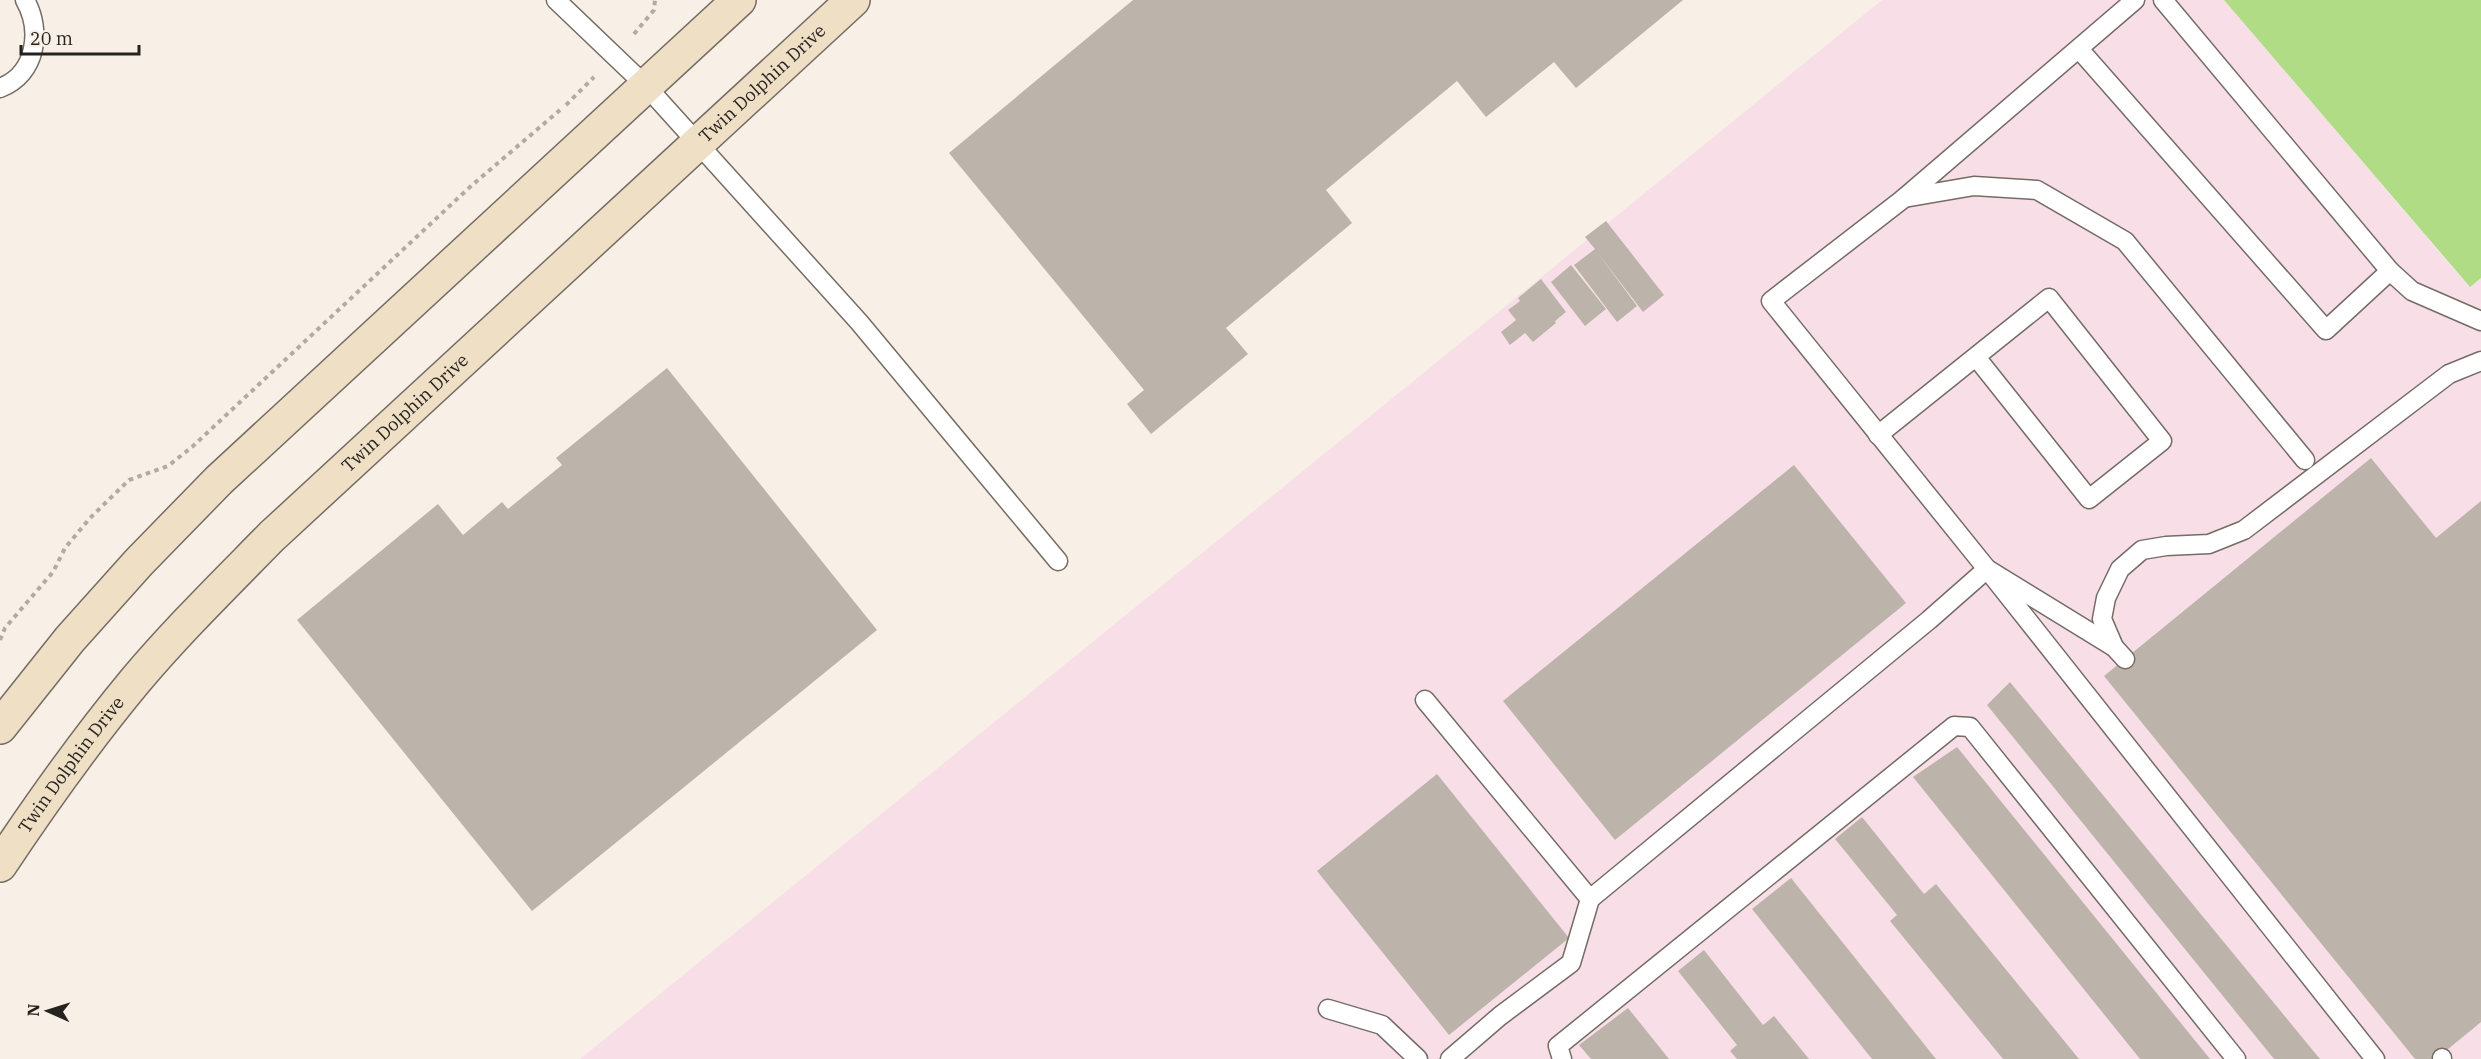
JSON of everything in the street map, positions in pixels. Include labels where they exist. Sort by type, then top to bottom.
[{"type":"main road","points":[[0,728],[70,639],[139,562],[219,480],[739,0]]},
{"type":"main road","name":"Twin Dolphin Drive","points":[[0,865],[63,772],[135,681],[194,615],[273,536],[853,0]]},
{"type":"lane","points":[[0,88],[22,72],[32,54],[36,34],[33,14],[25,0]]},
{"type":"lane","points":[[555,0],[646,86],[859,322],[1058,561]]},
{"type":"lane","points":[[2135,0],[1903,199],[1771,302],[1987,569],[2375,1059]]},
{"type":"lane","points":[[2163,0],[2390,271],[2412,291],[2481,321]]},
{"type":"lane","points":[[2079,49],[2326,330],[2390,271]]},
{"type":"lane","points":[[1903,199],[1974,186],[2037,190],[2125,241],[2305,460]]},
{"type":"lane","points":[[1878,435],[2049,298],[2162,441],[2089,499],[1976,357]]},
{"type":"lane","points":[[1987,569],[2120,653],[2102,619],[2106,598],[2120,569],[2142,550],[2166,546],[2209,544],[2244,530],[2449,375],[2481,361]]},
{"type":"lane","points":[[1450,1059],[1500,1016],[1570,963],[1590,899],[1902,642],[1987,569]]},
{"type":"lane","points":[[1425,700],[1590,899]]},
{"type":"lane","points":[[1562,1059],[1558,1046],[1954,726],[1970,727],[2236,1059]]},
{"type":"lane","points":[[1328,1009],[1382,1025],[1418,1059]]},
{"type":"path","points":[[654,10],[655,0]]},
{"type":"path","points":[[0,640],[5,628],[53,572],[65,548],[90,518],[129,480],[168,466],[192,447],[471,186],[562,108]]},
{"type":"shaded area","points":[[1882,0],[2224,0],[2469,287],[2481,278],[2481,1059],[580,1059]]},
{"type":"green space","points":[[2224,0],[2481,0],[2481,278],[2470,287]]},
{"type":"building","points":[[1133,0],[1683,0],[1576,88],[1554,62],[1486,117],[1457,81],[1326,190],[1352,223],[1226,328],[1248,354],[1151,434],[1127,404],[1144,390],[949,153]]},
{"type":"building","points":[[1606,221],[1664,295],[1643,312],[1597,252],[1637,306],[1617,322],[1574,265],[1595,249],[1585,237]]},
{"type":"building","points":[[1571,265],[1606,309],[1585,326],[1551,282]]},
{"type":"building","points":[[1541,279],[1566,312],[1533,342],[1525,333],[1510,345],[1501,332],[1516,320],[1508,310],[1520,301],[1518,298]]},
{"type":"building","points":[[667,368],[877,630],[532,911],[297,620],[438,504],[463,535],[502,502],[508,509],[562,465],[556,458]]},
{"type":"building","points":[[2371,458],[2436,538],[2481,501],[2481,1022],[2436,1059],[2415,1059],[2104,676]]},
{"type":"building","points":[[1794,465],[1906,603],[1615,840],[1503,701]]},
{"type":"building","points":[[2010,682],[2320,1059],[2274,1059],[1987,705]]},
{"type":"building","points":[[1957,747],[2210,1059],[2140,1059],[1913,777]]},
{"type":"building","points":[[1437,774],[1569,938],[1449,1035],[1317,871]]},
{"type":"building","points":[[1862,817],[1924,894],[1936,884],[2079,1059],[2003,1059],[1890,921],[1897,915],[1835,839]]},
{"type":"building","points":[[1791,878],[1936,1059],[1872,1059],[1752,909]]},
{"type":"building","points":[[1704,950],[1763,1025],[1774,1016],[1809,1059],[1737,1059],[1730,1051],[1737,1045],[1678,971]]},
{"type":"building","points":[[1628,1008],[1669,1059],[1591,1059],[1579,1045]]}]
